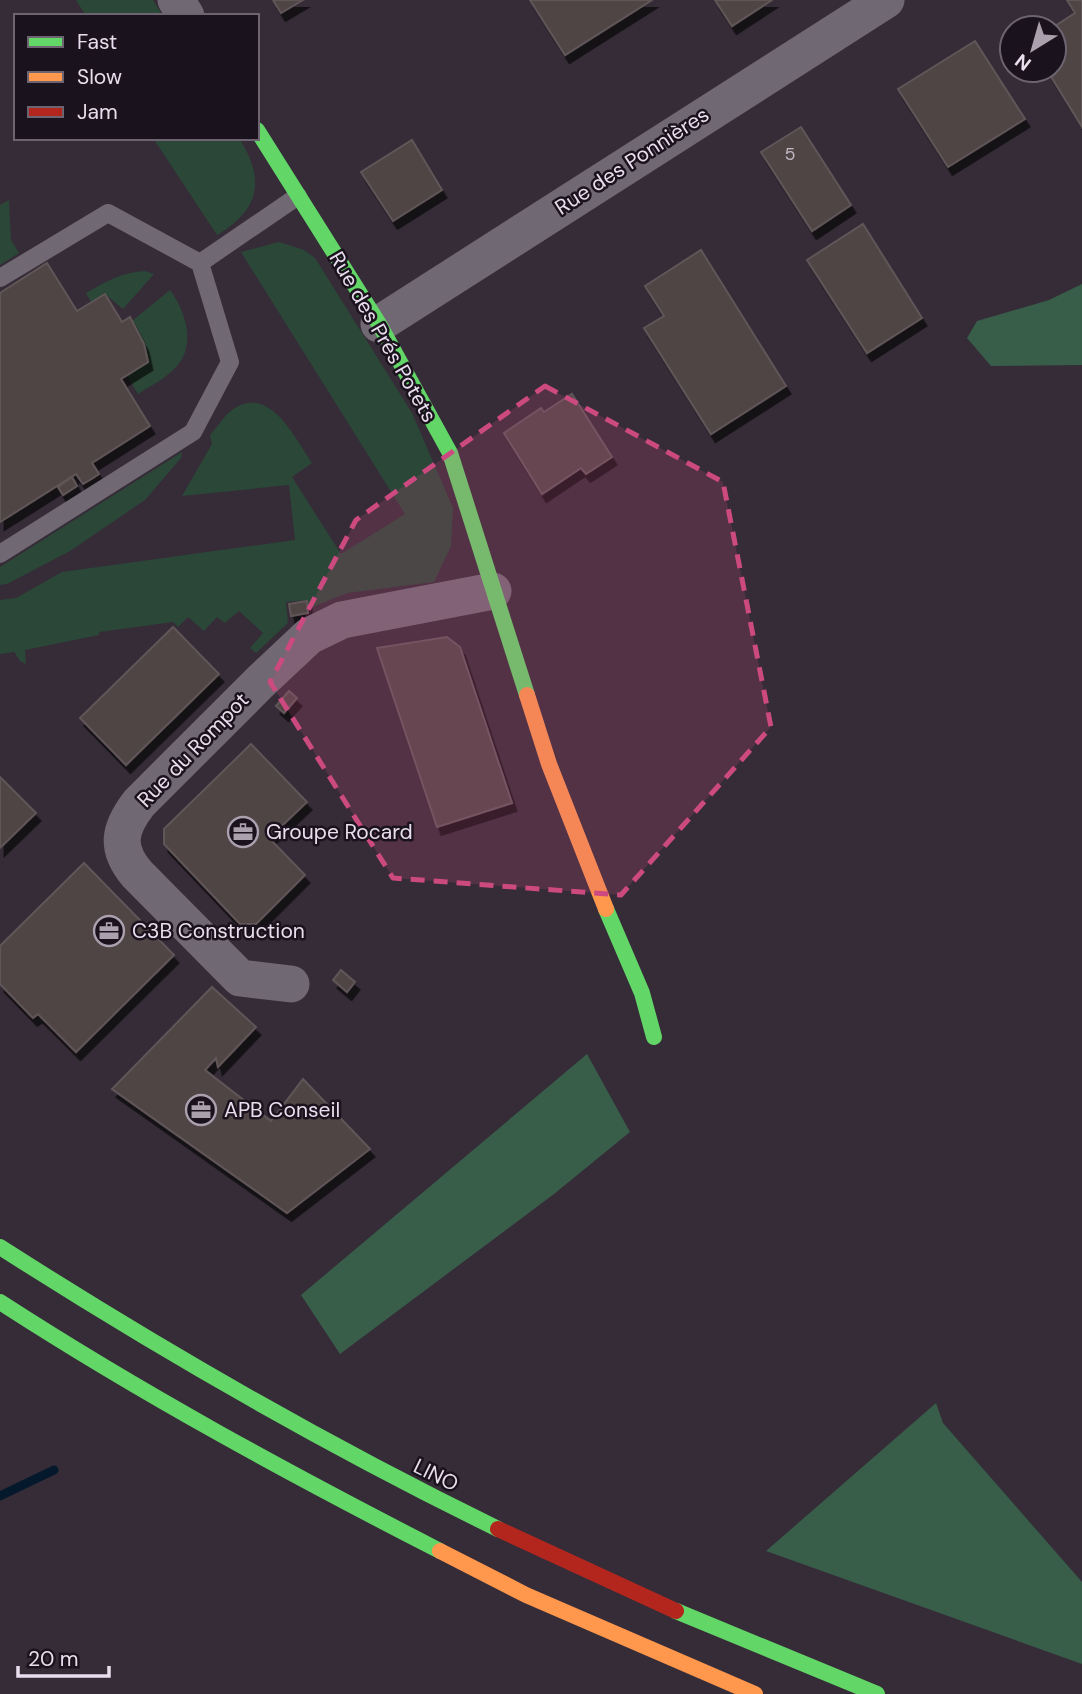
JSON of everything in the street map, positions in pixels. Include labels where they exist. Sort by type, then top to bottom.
[{"type":"main road","name":"Rue des Prés Potets","points":[[259,133],[379,324],[450,453],[487,574]]},
{"type":"main road","points":[[487,574],[549,764],[586,863],[642,993],[654,1037]]},
{"type":"main road","name":"LINO","points":[[0,1248],[96,1311],[326,1444],[559,1558],[771,1653],[877,1694]]},
{"type":"main road","points":[[0,1302],[54,1337],[290,1474],[526,1595],[755,1694]]},
{"type":"street","name":"Rue des Ponnières","points":[[379,324],[886,0]]},
{"type":"street","name":"Rue du Rompot","points":[[291,984],[240,978],[137,874],[122,851],[122,837],[130,815],[233,709],[309,636],[342,620],[487,574]]},
{"type":"lane","points":[[200,263],[298,196]]},
{"type":"lane","points":[[0,278],[108,213],[200,263],[230,362],[192,432],[0,554]]},
{"type":"highlighted area","points":[[545,386],[723,482],[771,727],[621,895],[393,878],[270,682],[356,520]]},
{"type":"green space","points":[[76,0],[153,0],[162,14],[85,14]]},
{"type":"green space","points":[[154,140],[240,140],[253,167],[254,192],[243,215],[217,235]]},
{"type":"green space","points":[[9,200],[11,240],[19,253],[0,265],[0,205]]},
{"type":"green space","points":[[279,242],[304,250],[315,258],[412,413],[453,508],[451,546],[434,582],[347,593],[310,608],[307,600],[286,602],[288,623],[256,653],[250,648],[263,633],[239,611],[225,623],[217,617],[204,631],[188,617],[178,627],[173,622],[99,632],[99,635],[25,650],[26,664],[20,661],[14,652],[0,654],[0,600],[16,598],[62,572],[295,540],[289,485],[182,496],[212,444],[210,435],[229,412],[245,404],[258,403],[280,417],[312,463],[292,477],[341,554],[405,514],[241,252]]},
{"type":"green space","points":[[145,271],[154,274],[123,309],[105,294],[91,302],[86,293],[107,281]]},
{"type":"green space","points":[[1082,284],[1082,365],[991,366],[967,338],[977,321],[1049,300]]},
{"type":"green space","points":[[170,290],[181,308],[187,329],[186,350],[171,372],[138,394],[127,376],[148,362],[144,344],[132,321]]},
{"type":"green space","points":[[182,452],[181,458],[145,500],[70,551],[7,584],[0,585],[0,567]]},
{"type":"green space","points":[[587,1054],[630,1132],[554,1194],[340,1354],[301,1295]]},
{"type":"green space","points":[[936,1403],[943,1423],[1082,1582],[1082,1664],[766,1551]]},
{"type":"building","points":[[273,0],[303,0],[281,13]]},
{"type":"building","points":[[530,0],[652,0],[565,55]]},
{"type":"building","points":[[715,0],[772,0],[732,26]]},
{"type":"building","points":[[1067,0],[1082,0],[1082,127],[1056,84],[1068,84],[1068,18],[1075,13]]},
{"type":"building","points":[[975,41],[998,77],[998,84],[1003,84],[1025,119],[948,167],[898,89]]},
{"type":"building","points":[[801,127],[851,205],[812,231],[761,152]]},
{"type":"building","points":[[412,140],[442,190],[393,221],[361,172]]},
{"type":"building","points":[[863,224],[922,318],[867,353],[807,260]]},
{"type":"building","points":[[701,250],[786,386],[711,434],[644,328],[664,316],[645,286]]},
{"type":"building","points":[[47,263],[77,311],[105,294],[122,322],[130,317],[144,344],[148,362],[121,379],[150,426],[92,463],[99,474],[93,478],[83,484],[76,474],[0,522],[0,293]]},
{"type":"building","points":[[572,394],[612,457],[586,474],[581,468],[542,494],[504,433],[541,408],[544,412]]},
{"type":"building","points":[[72,477],[77,486],[63,495],[58,487]]},
{"type":"building","points":[[307,601],[308,613],[291,616],[289,604]]},
{"type":"building","points":[[173,627],[219,674],[126,765],[80,718]]},
{"type":"building","points":[[447,637],[460,647],[512,803],[437,827],[377,648]]},
{"type":"building","points":[[289,691],[297,698],[284,713],[276,706]]},
{"type":"building","points":[[251,744],[307,802],[269,838],[305,875],[256,924],[240,924],[164,844],[164,829]]},
{"type":"building","points":[[0,777],[36,813],[0,848]]},
{"type":"building","points":[[84,863],[174,955],[76,1052],[38,1014],[33,1018],[0,984],[0,946]]},
{"type":"building","points":[[341,970],[355,982],[347,992],[333,980]]},
{"type":"building","points":[[212,987],[256,1027],[218,1067],[216,1058],[205,1070],[271,1121],[303,1079],[370,1149],[287,1213],[112,1089]]},
{"type":"waterway","points":[[0,1496],[54,1470]]},
{"type":"traffic: fast","points":[[259,133],[379,324],[450,453],[527,695]]},
{"type":"traffic: fast","points":[[606,909],[642,993],[654,1037]]},
{"type":"traffic: fast","points":[[0,1247],[245,1395],[370,1464],[498,1529]]},
{"type":"traffic: fast","points":[[0,1302],[217,1432],[440,1551]]},
{"type":"traffic: fast","points":[[676,1611],[877,1694]]},
{"type":"traffic: slow","points":[[527,695],[549,764],[606,909]]},
{"type":"traffic: slow","points":[[440,1551],[526,1595],[755,1694]]},
{"type":"traffic: jam","points":[[498,1529],[676,1611]]},
{"type":"place","name":"Groupe Rocard","points":[[243,832]]},
{"type":"place","name":"C3B Construction","points":[[109,931]]},
{"type":"place","name":"APB Conseil","points":[[201,1110]]}]
